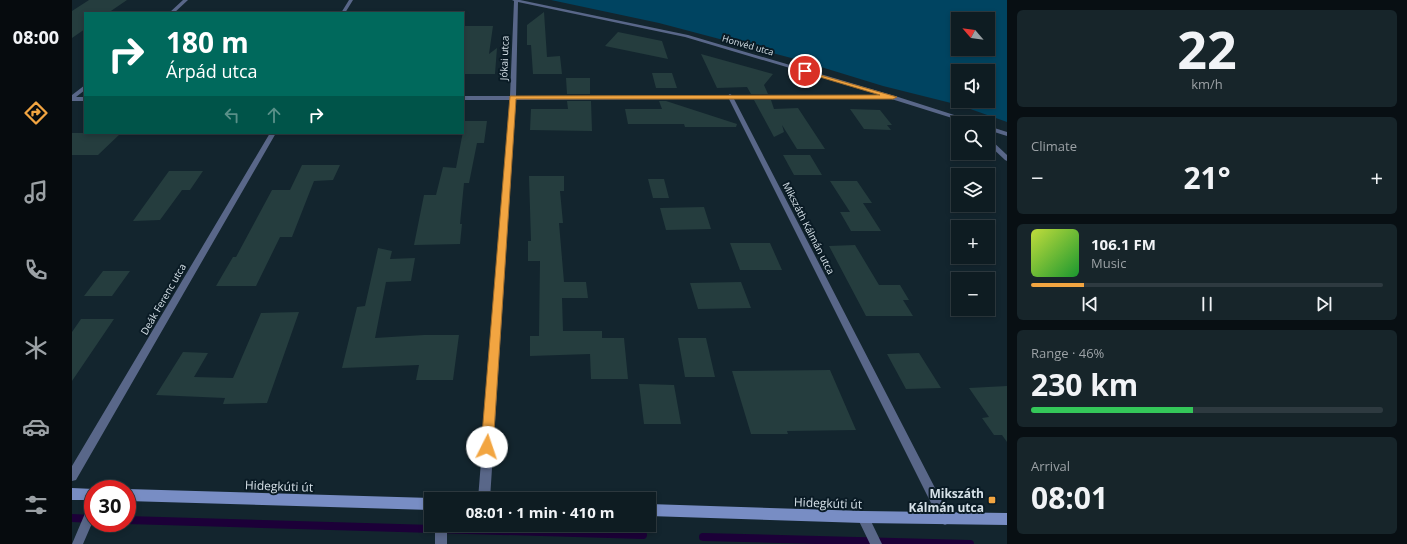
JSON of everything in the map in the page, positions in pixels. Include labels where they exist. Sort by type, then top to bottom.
[{"type":"main road","points":[[72,494],[84,494]]},
{"type":"main road","name":"Hidegkúti út","points":[[136,495],[424,504]]},
{"type":"main road","name":"Hidegkúti út","points":[[656,510],[863,518],[1007,519]]},
{"type":"street","points":[[172,12],[186,0]]},
{"type":"street","points":[[344,12],[351,0]]},
{"type":"street","name":"Honvéd utca","points":[[515,0],[672,33],[893,97],[951,116]]},
{"type":"street","name":"Jókai utca","points":[[484,492],[512,97],[515,0]]},
{"type":"street","points":[[72,98],[84,87]]},
{"type":"street","points":[[464,98],[730,96],[893,97]]},
{"type":"street","name":"Mikszáth Kálmán utca","points":[[730,96],[945,519]]},
{"type":"street","points":[[72,98],[84,99]]},
{"type":"street","points":[[995,130],[1007,134]]},
{"type":"street","name":"Deák Ferenc utca","points":[[72,476],[272,134]]},
{"type":"street","points":[[995,147],[1007,159]]},
{"type":"street","points":[[863,518],[876,544]]},
{"type":"street","points":[[78,544],[84,527]]},
{"type":"shaded area","points":[[551,0],[1007,0],[1007,122],[995,118],[995,116],[990,116],[967,108],[995,108],[995,64],[951,64],[951,103],[883,86],[795,59],[659,23]]},
{"type":"building","points":[[89,0],[127,0],[109,12],[84,12],[84,30],[72,38],[72,11]]},
{"type":"building","points":[[544,12],[547,57],[560,56],[562,74],[533,74],[531,45],[527,45],[527,25]]},
{"type":"building","points":[[464,26],[493,26],[489,54],[497,48],[495,74],[464,74]]},
{"type":"building","points":[[618,32],[662,41],[668,59],[605,46]]},
{"type":"building","points":[[701,54],[773,74],[764,85],[768,94],[751,94],[747,87],[717,88]]},
{"type":"building","points":[[652,73],[672,73],[677,88],[656,88]]},
{"type":"building","points":[[566,78],[590,78],[590,94],[567,94]]},
{"type":"building","points":[[754,100],[771,100],[774,109],[798,108],[825,149],[797,149],[782,125],[784,132],[774,137]]},
{"type":"building","points":[[567,101],[591,101],[592,131],[530,130],[531,109],[568,109]]},
{"type":"building","points":[[659,101],[666,101],[737,124],[736,127],[685,127],[684,124],[628,124],[625,109],[662,109]]},
{"type":"building","points":[[850,109],[880,110],[892,125],[887,125],[891,130],[864,129]]},
{"type":"building","points":[[465,121],[487,121],[484,143],[477,143],[469,183],[464,183],[460,224],[462,224],[460,244],[414,245],[424,195],[436,195],[443,167],[456,168],[463,134],[464,134]]},
{"type":"building","points":[[72,133],[120,134],[98,155],[72,155]]},
{"type":"building","points":[[783,155],[810,155],[822,175],[794,175]]},
{"type":"building","points":[[302,165],[340,165],[333,180],[314,181],[292,237],[280,237],[256,286],[216,286],[233,257],[236,257],[272,190],[290,190]]},
{"type":"building","points":[[169,171],[203,171],[190,190],[182,190],[160,220],[133,221]]},
{"type":"building","points":[[529,176],[564,176],[564,191],[560,191],[563,223],[559,223],[564,282],[586,282],[588,298],[562,298],[563,331],[602,331],[602,338],[624,338],[628,379],[591,379],[590,354],[530,356],[530,336],[539,336],[540,261],[528,261],[528,241],[531,241]]},
{"type":"building","points":[[648,179],[664,179],[669,198],[653,198]]},
{"type":"building","points":[[830,181],[857,181],[872,203],[863,203],[881,231],[851,231],[840,212],[850,212]]},
{"type":"building","points":[[704,207],[711,229],[666,230],[660,208]]},
{"type":"building","points":[[730,243],[770,243],[782,270],[740,270]]},
{"type":"building","points":[[855,245],[879,285],[900,285],[909,300],[903,300],[913,316],[866,316],[829,246]]},
{"type":"building","points":[[378,248],[392,251],[390,259],[415,258],[411,281],[386,282],[375,338],[424,335],[459,335],[453,380],[416,380],[419,365],[342,368],[357,307],[365,306]]},
{"type":"building","points":[[103,271],[130,271],[112,296],[84,296]]},
{"type":"building","points":[[741,282],[751,308],[698,309],[690,283]]},
{"type":"building","points":[[299,312],[267,403],[223,404],[225,398],[156,395],[183,352],[208,353],[194,377],[233,378],[261,313]]},
{"type":"building","points":[[81,319],[114,319],[72,381],[72,332]]},
{"type":"building","points":[[678,338],[706,338],[715,377],[685,377]]},
{"type":"building","points":[[919,353],[941,388],[906,389],[887,354]]},
{"type":"building","points":[[830,370],[856,430],[787,431],[788,434],[751,434],[732,371]]},
{"type":"building","points":[[639,384],[674,385],[681,424],[644,424]]},
{"type":"building","points":[[1007,386],[1007,442],[1002,435],[994,435],[982,418],[989,417],[969,388]]},
{"type":"waterway","points":[[72,518],[84,519]]},
{"type":"waterway","points":[[136,520],[643,535]]},
{"type":"waterway","points":[[703,537],[970,544]]},
{"type":"place","name":"Mikszáth Kálmán utca","points":[[992,500]]},
{"type":"route","points":[[487,447],[512,97],[893,97],[805,71]]}]
